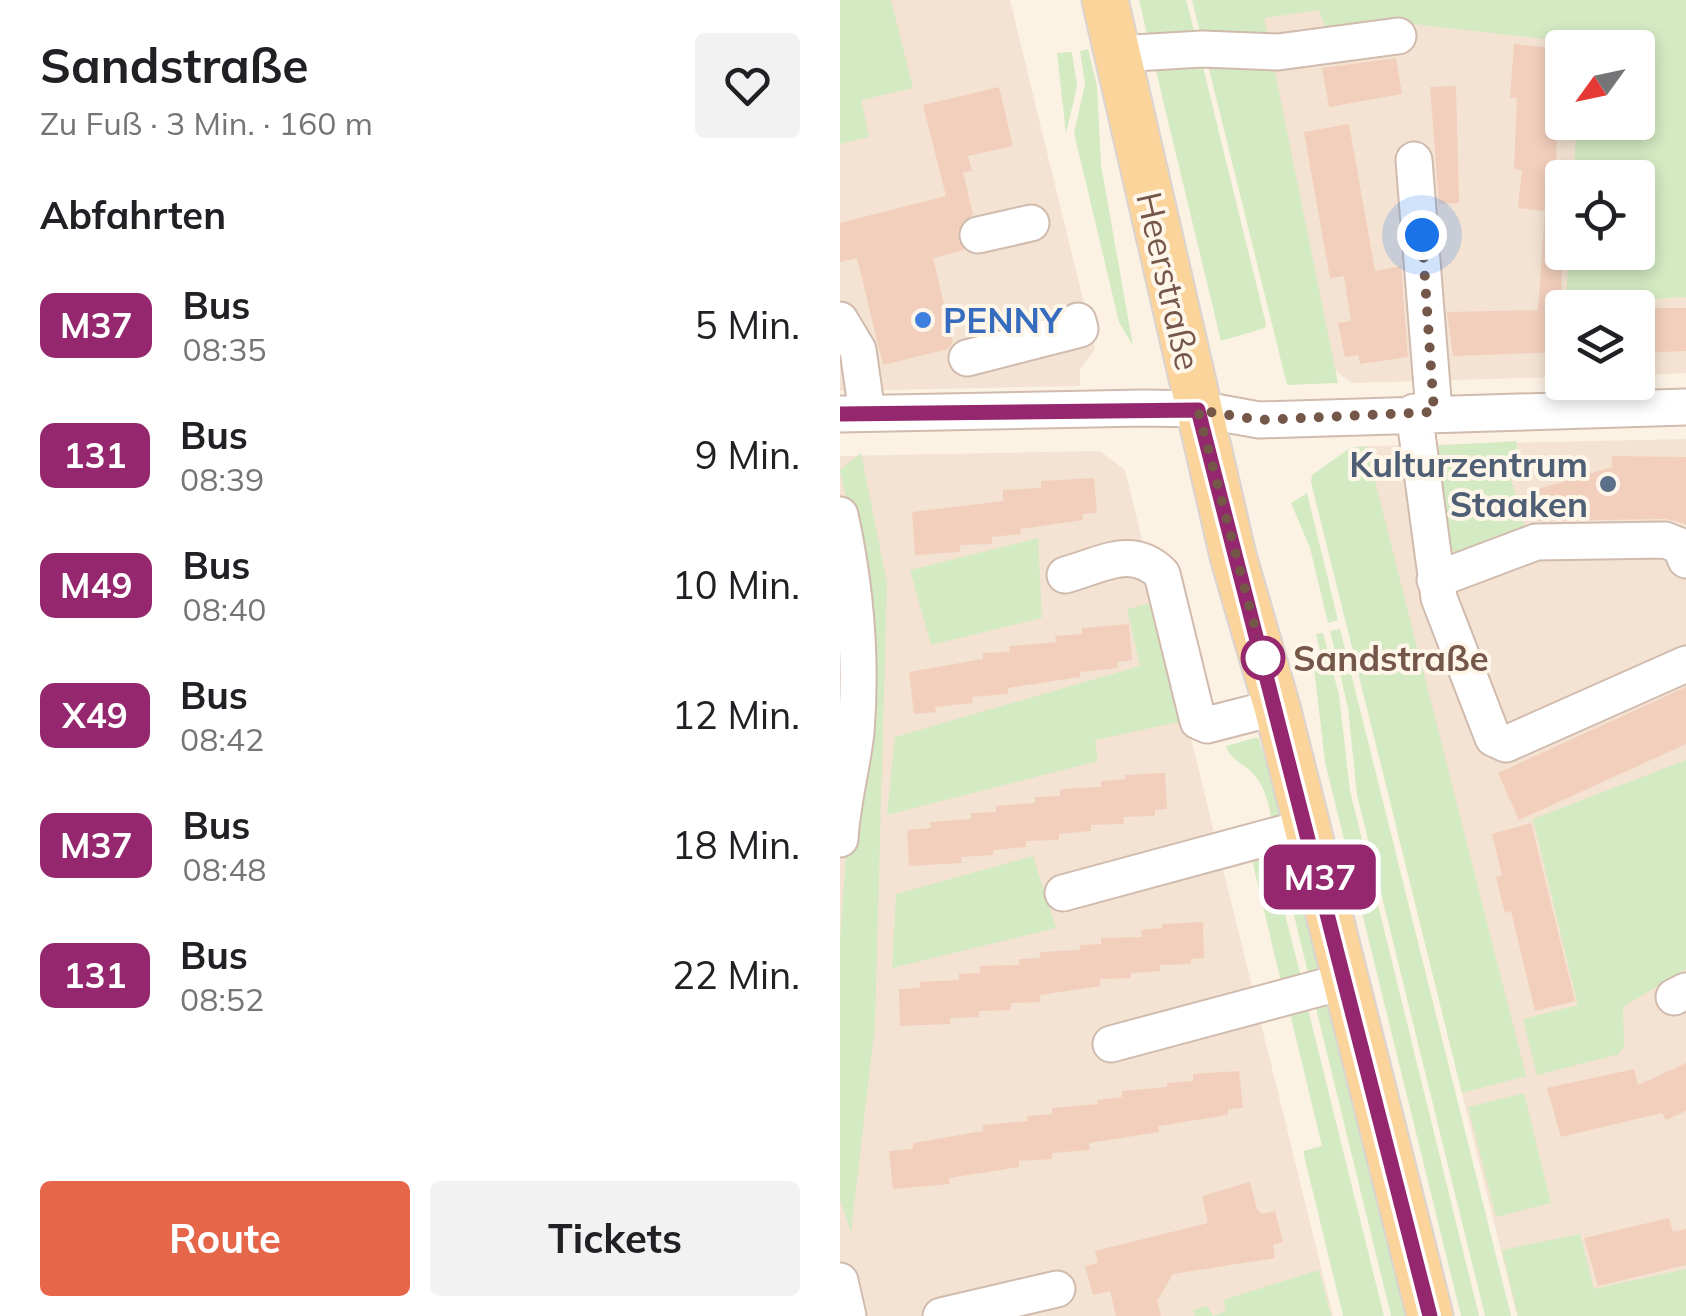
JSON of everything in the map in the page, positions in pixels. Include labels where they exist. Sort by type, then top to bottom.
[{"type":"main road","name":"Heerstraße","points":[[1105,0],[1233,556],[1278,708],[1430,1316]]},
{"type":"street","points":[[1118,54],[1202,49],[1278,52],[1398,36]]},
{"type":"street","points":[[1414,160],[1424,412],[1436,580],[1492,738],[1506,744],[1686,664]]},
{"type":"street","points":[[978,235],[1031,224]]},
{"type":"street","points":[[840,320],[858,350],[854,413],[1198,410],[1259,420],[1686,407]]},
{"type":"street","points":[[966,358],[1080,329],[1078,321]]},
{"type":"street","points":[[840,515],[854,579],[859,632],[856,734],[840,840]]},
{"type":"street","points":[[1436,580],[1536,542],[1664,540],[1680,546],[1686,560]]},
{"type":"street","points":[[1066,575],[1134,556],[1147,559],[1162,574],[1198,721],[1208,725],[1278,708]]},
{"type":"street","points":[[1063,893],[1307,827]]},
{"type":"street","points":[[1111,1044],[1346,981]]},
{"type":"street","points":[[840,1281],[848,1316]]},
{"type":"street","points":[[941,1316],[1057,1291]]},
{"type":"shaded area","points":[[840,0],[1010,0],[1095,349],[1080,369],[1080,386],[840,391]]},
{"type":"shaded area","points":[[1192,0],[1686,0],[1686,373],[1655,374],[1655,290],[1545,290],[1545,377],[1351,383],[1326,363]]},
{"type":"shaded area","points":[[1686,439],[1686,1316],[1517,1316],[1397,830],[1437,818],[1351,468],[1367,446]]},
{"type":"shaded area","points":[[1100,451],[1125,470],[1333,1316],[840,1316],[840,456]]},
{"type":"green space","points":[[840,0],[891,0],[913,88],[861,100],[869,137],[840,144]]},
{"type":"green space","points":[[1139,0],[1186,0],[1196,38],[1148,39]]},
{"type":"green space","points":[[1192,0],[1686,0],[1686,297],[1655,299],[1655,290],[1567,290],[1568,270],[1655,270],[1655,160],[1574,160],[1576,140],[1655,140],[1655,30],[1545,30],[1545,39],[1394,22],[1329,36],[1319,10],[1264,18],[1338,383],[1287,385]]},
{"type":"green space","points":[[1088,49],[1097,86],[1101,165],[1133,346],[1119,322],[1074,133],[1085,84],[1080,51]]},
{"type":"green space","points":[[1072,52],[1077,86],[1066,134],[1057,53]]},
{"type":"green space","points":[[1201,59],[1266,324],[1265,328],[1221,341],[1155,67]]},
{"type":"green space","points":[[1516,441],[1521,472],[1510,476],[1528,538],[1458,562],[1441,522],[1433,446]]},
{"type":"green space","points":[[1366,446],[1526,1076],[1462,1093],[1311,482],[1312,475],[1350,448]]},
{"type":"green space","points":[[861,453],[887,583],[875,1025],[851,1232],[840,1199],[840,939],[866,587],[840,470]]},
{"type":"green space","points":[[1307,493],[1338,620],[1328,623],[1310,548],[1291,503]]},
{"type":"green space","points":[[1038,538],[1042,618],[931,645],[910,570]]},
{"type":"green space","points":[[1157,602],[1183,721],[1095,740],[1098,761],[887,815],[895,737],[1140,666],[1127,609]]},
{"type":"green space","points":[[1340,629],[1511,1316],[1485,1316],[1357,795],[1348,708],[1330,631]]},
{"type":"green space","points":[[1323,633],[1339,695],[1350,791],[1479,1316],[1461,1316],[1325,762],[1314,668],[1323,664],[1316,634]]},
{"type":"green space","points":[[1258,737],[1286,826],[1275,833],[1263,789],[1226,746]]},
{"type":"green space","points":[[1686,760],[1686,969],[1623,1007],[1624,1047],[1619,1054],[1537,1075],[1523,1019],[1578,1005],[1533,819]]},
{"type":"green space","points":[[1277,846],[1292,849],[1322,965],[1318,974],[1309,977]]},
{"type":"green space","points":[[1268,847],[1303,985],[1283,990],[1250,852]]},
{"type":"green space","points":[[1033,856],[1056,928],[892,968],[896,894]]},
{"type":"green space","points":[[1313,996],[1331,1005],[1407,1316],[1391,1316]]},
{"type":"green space","points":[[1305,997],[1384,1316],[1343,1316],[1303,1151],[1322,1146],[1287,1001]]},
{"type":"green space","points":[[1524,1093],[1551,1203],[1496,1217],[1468,1107]]},
{"type":"green space","points":[[1580,1234],[1594,1289],[1686,1269],[1686,1316],[1518,1316],[1502,1250]]},
{"type":"green space","points":[[1319,1270],[1331,1316],[1213,1316],[1226,1311],[1223,1300]]},
{"type":"green space","points":[[1207,1306],[1213,1316],[1195,1316],[1193,1310]]},
{"type":"building","points":[[1514,44],[1545,47],[1545,140],[1556,140],[1556,160],[1545,160],[1545,211],[1518,208],[1522,170],[1514,169],[1517,98],[1510,98]]},
{"type":"building","points":[[1396,58],[1402,94],[1329,107],[1322,68]]},
{"type":"building","points":[[1456,86],[1459,203],[1439,204],[1430,87]]},
{"type":"building","points":[[999,87],[1013,146],[968,156],[972,171],[963,172],[973,214],[958,230],[964,250],[933,258],[953,342],[948,349],[883,365],[857,258],[840,262],[840,223],[946,196],[923,105]]},
{"type":"building","points":[[1349,124],[1375,271],[1401,266],[1408,357],[1360,364],[1358,355],[1345,357],[1338,323],[1351,321],[1344,276],[1330,278],[1304,132]]},
{"type":"building","points":[[1545,211],[1545,270],[1562,270],[1562,290],[1545,290],[1545,353],[1453,356],[1447,312],[1538,310]]},
{"type":"building","points":[[1655,308],[1686,308],[1686,351],[1655,352]]},
{"type":"building","points":[[1612,456],[1686,457],[1686,524],[1665,519],[1536,521],[1534,513],[1541,511],[1535,490],[1612,467]]},
{"type":"building","points":[[1094,478],[1097,513],[1082,514],[1083,520],[1020,529],[1021,534],[992,537],[992,544],[960,545],[960,552],[915,555],[912,512],[1003,501],[1003,490],[1041,488],[1041,481]]},
{"type":"building","points":[[1129,624],[1132,660],[1117,662],[1118,668],[1008,688],[1008,694],[972,697],[973,703],[935,707],[936,712],[914,714],[909,672],[983,659],[983,653],[1010,652],[1009,646],[1056,642],[1055,636],[1082,634],[1082,628]]},
{"type":"building","points":[[1686,687],[1686,744],[1519,820],[1498,773]]},
{"type":"building","points":[[1165,773],[1167,809],[1155,810],[1155,816],[1123,817],[1124,824],[1091,825],[1091,831],[1059,834],[1059,840],[1026,841],[1026,847],[961,857],[962,863],[909,866],[907,830],[931,828],[930,822],[971,819],[971,813],[996,812],[996,806],[1035,803],[1035,797],[1060,796],[1060,789],[1101,787],[1101,781],[1125,779],[1125,775]]},
{"type":"building","points":[[1531,823],[1575,1001],[1535,1011],[1511,911],[1505,913],[1496,877],[1502,875],[1492,834]]},
{"type":"building","points":[[1203,922],[1204,958],[1191,959],[1191,964],[1160,965],[1160,971],[1131,973],[1131,978],[1100,979],[1100,986],[1040,995],[1040,1002],[1011,1003],[1011,1010],[979,1011],[979,1017],[950,1018],[950,1024],[900,1026],[899,989],[920,988],[920,982],[959,980],[959,974],[980,973],[980,966],[1019,965],[1019,959],[1040,958],[1040,952],[1080,950],[1080,945],[1101,944],[1101,938],[1142,937],[1141,930],[1162,928],[1162,924]]},
{"type":"building","points":[[1686,1063],[1686,1111],[1666,1120],[1662,1113],[1561,1137],[1547,1088],[1634,1069],[1638,1085]]},
{"type":"building","points":[[1239,1071],[1243,1108],[1228,1109],[1228,1115],[1158,1126],[1159,1132],[1089,1143],[1090,1150],[1052,1153],[1052,1159],[1019,1161],[1019,1167],[949,1178],[950,1184],[893,1189],[889,1151],[913,1149],[913,1143],[983,1131],[982,1125],[1028,1121],[1027,1116],[1052,1114],[1052,1108],[1098,1104],[1097,1100],[1122,1097],[1122,1091],[1193,1081],[1193,1074]]},
{"type":"building","points":[[1250,1182],[1257,1209],[1262,1214],[1275,1211],[1283,1242],[1273,1245],[1275,1258],[1173,1274],[1157,1301],[1161,1316],[1116,1316],[1110,1291],[1093,1295],[1085,1266],[1098,1263],[1095,1251],[1208,1223],[1202,1196]]},
{"type":"building","points":[[1669,1218],[1673,1232],[1686,1229],[1686,1265],[1598,1286],[1584,1238]]},
{"type":"bus line","name":"M37","points":[[840,414],[1198,410],[1233,556],[1278,708],[1430,1316]]},
{"type":"place","name":"PENNY","points":[[923,320]]},
{"type":"place","name":"Kulturzentrum Staaken","points":[[1608,484]]},
{"type":"place","name":"Sandstraße","points":[[1263,658]]},
{"type":"route","points":[[1263,658],[1233,556],[1198,410],[1259,420],[1434,412],[1422,235]]}]
